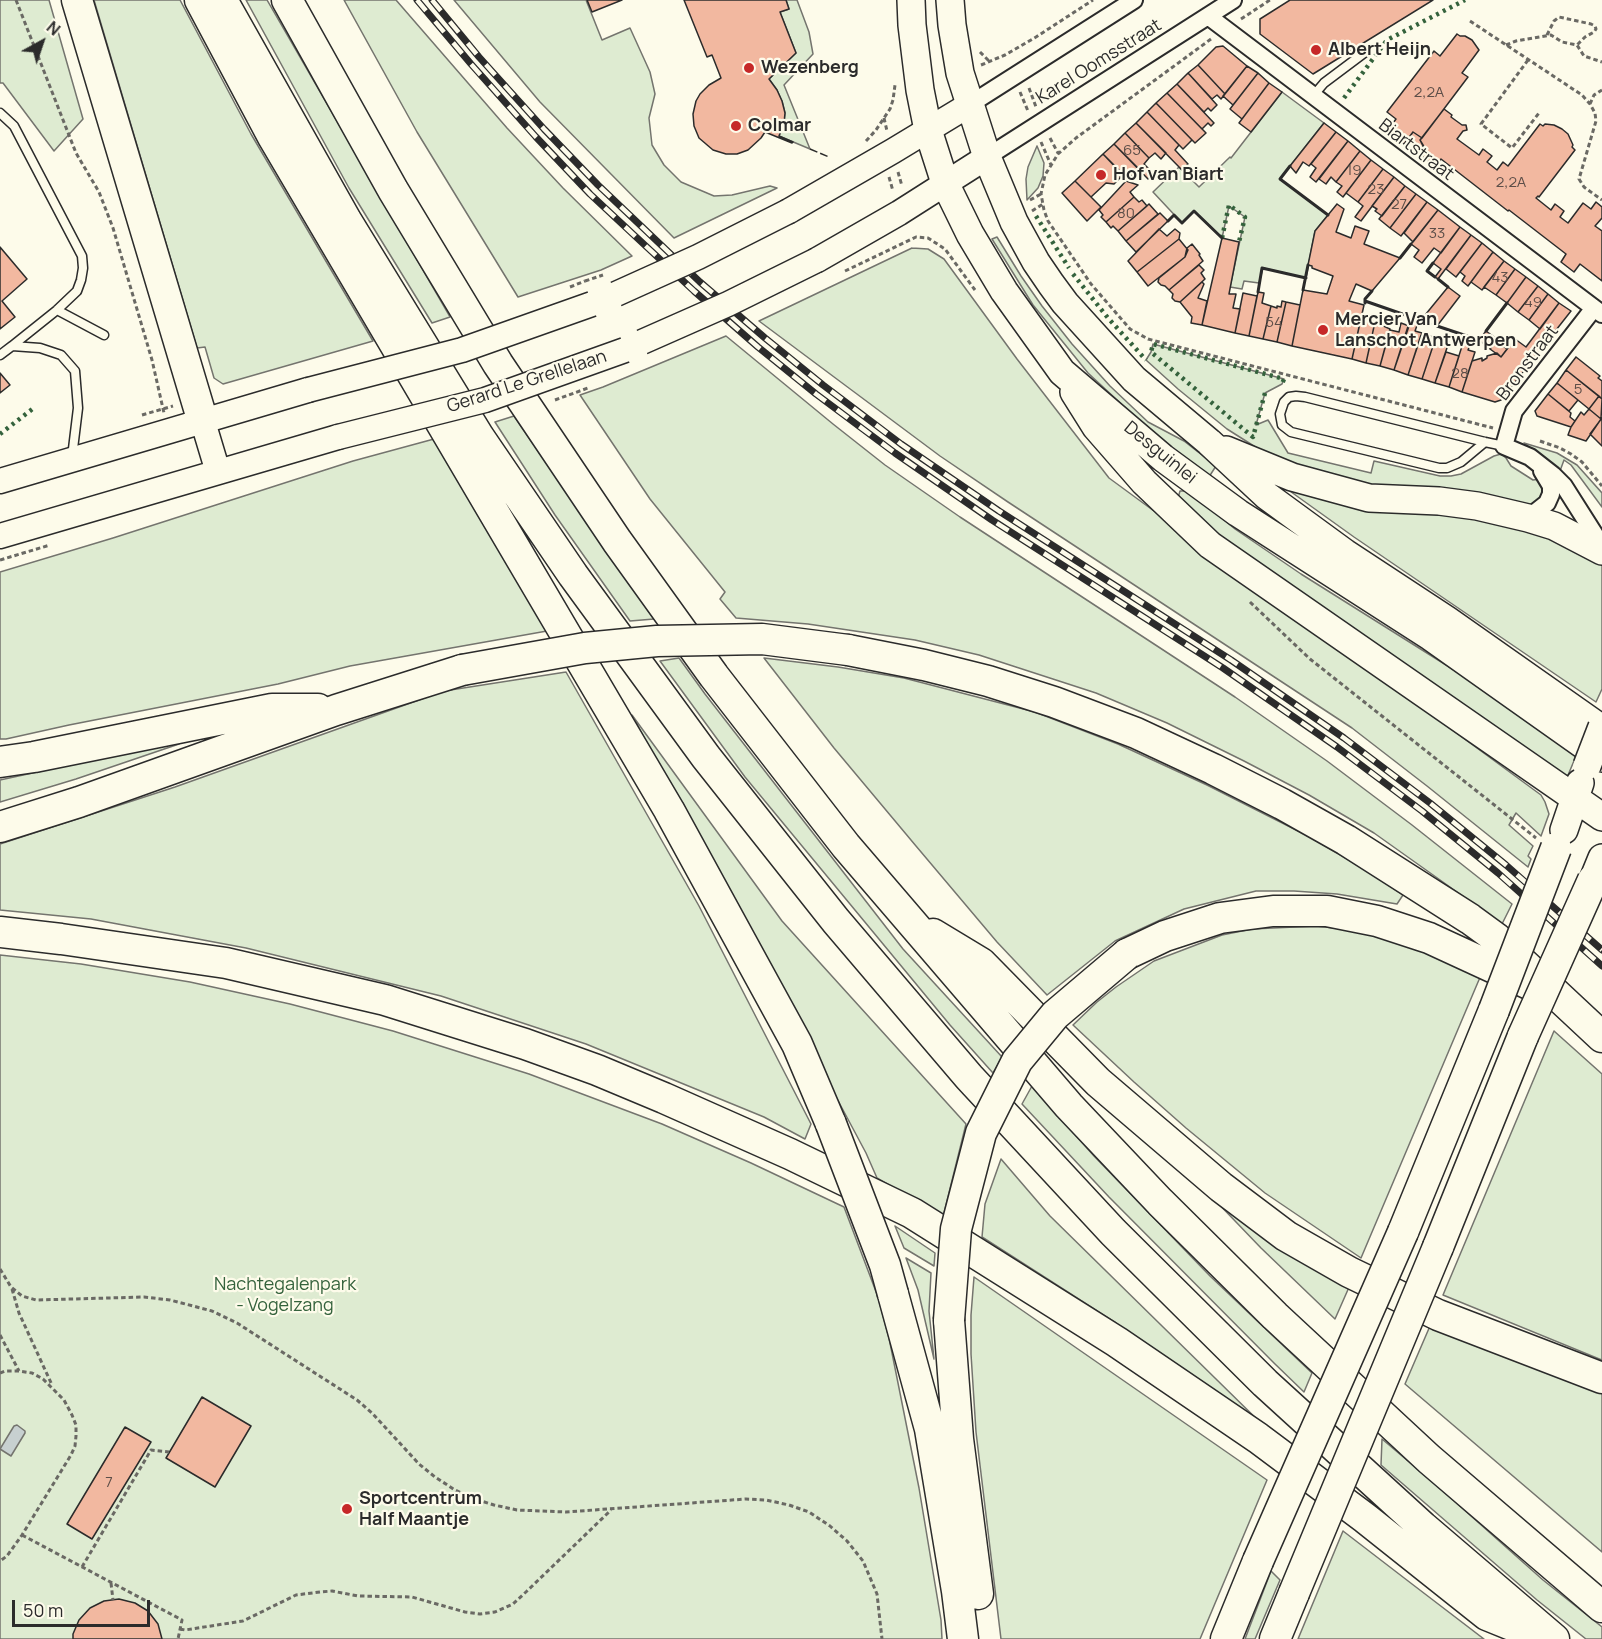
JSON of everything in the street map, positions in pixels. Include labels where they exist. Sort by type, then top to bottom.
[{"type":"highway","points":[[77,0],[202,422]]},
{"type":"highway","points":[[200,0],[273,137],[669,810],[797,1044],[831,1124],[885,1265],[930,1429],[963,1639]]},
{"type":"highway","points":[[222,0],[346,220],[479,437],[573,575],[706,757],[836,921],[969,1077],[1113,1232],[1274,1391],[1423,1527],[1554,1639]]},
{"type":"highway","points":[[287,0],[393,190],[498,364],[610,531],[714,676],[846,846],[1069,1106],[1160,1202],[1267,1308],[1429,1460],[1602,1607]]},
{"type":"highway","points":[[0,827],[79,802],[336,710],[462,670],[585,648],[657,641],[762,639],[848,650],[988,681],[1054,702],[1136,733],[1282,804],[1347,840],[1497,938],[1602,1036]]},
{"type":"highway","points":[[0,762],[272,709],[336,710]]},
{"type":"highway","points":[[1226,1639],[1402,1232],[1494,1010],[1560,839]]},
{"type":"highway","points":[[1275,1639],[1523,1036],[1555,993],[1599,871]]},
{"type":"highway","points":[[984,1639],[958,1438],[949,1320],[956,1229],[981,1133],[1017,1061],[1055,1015],[1127,954],[1165,936],[1220,918],[1273,911],[1327,911],[1377,921],[1429,938],[1555,993]]},
{"type":"highway","points":[[909,920],[981,963],[1098,1082],[1221,1187],[1286,1236],[1349,1272],[1438,1315],[1602,1378]]},
{"type":"highway","points":[[0,932],[226,963],[385,1000],[525,1044],[597,1070],[790,1154],[912,1213],[1108,1336],[1258,1438],[1365,1518],[1487,1615],[1546,1639]]},
{"type":"main road","name":"Desguinlei","points":[[911,0],[918,78],[928,130],[945,183],[970,234],[1004,291],[1062,372],[1163,458],[1238,513],[1431,638],[1594,762]]},
{"type":"main road","points":[[950,0],[958,62],[969,105],[1008,212],[1051,284],[1134,379],[1209,442],[1267,496],[1345,554],[1447,620],[1602,728],[1594,762],[1575,797],[1560,839]]},
{"type":"main road","points":[[1062,372],[1096,427],[1144,482],[1210,545],[1602,817]]},
{"type":"main road","points":[[1209,442],[1292,477],[1369,498],[1439,501],[1477,506],[1528,518],[1554,526],[1602,551]]},
{"type":"street","name":"Karel Oomsstraat","points":[[969,105],[1134,0]]},
{"type":"street","name":"Karel Oomsstraat","points":[[987,157],[1233,0]]},
{"type":"street","name":"Biartstraat","points":[[1208,16],[1598,311]]},
{"type":"street","points":[[0,481],[308,390],[462,350],[592,304],[698,257],[789,211],[969,105]]},
{"type":"street","name":"Gerard Le Grellelaan","points":[[0,536],[338,437],[485,400],[624,350],[728,304],[817,260],[903,210],[987,157]]},
{"type":"street","name":"Bronstraat","points":[[1506,439],[1514,411],[1598,311]]},
{"type":"street","points":[[202,422],[218,472]]},
{"type":"street","points":[[1506,439],[1542,465],[1564,486],[1602,546]]},
{"type":"street","points":[[1528,518],[1547,503],[1551,494],[1551,486],[1547,477],[1530,457]]},
{"type":"lane","points":[[1313,96],[1324,82],[1364,53]]},
{"type":"lane","points":[[0,113],[14,126],[82,256],[83,268],[77,291],[57,310],[0,355]]},
{"type":"lane","points":[[57,310],[104,335]]},
{"type":"lane","points":[[12,346],[40,348],[61,355],[75,371],[78,408],[71,460]]},
{"type":"lane","points":[[1485,441],[1461,462],[1447,468],[1439,468],[1291,432],[1282,425],[1280,414],[1284,402],[1296,396],[1485,441],[1506,439]]},
{"type":"path","points":[[16,0],[76,153],[99,192],[113,228],[152,360],[170,431]]},
{"type":"path","points":[[1005,55],[1093,0]]},
{"type":"path","points":[[1270,0],[1226,29],[1076,138],[1058,154],[1051,165],[1045,175],[1041,194],[1044,210],[1048,221],[1091,284],[1130,329],[1148,339],[1506,439],[1566,450],[1582,462],[1602,486]]},
{"type":"path","points":[[1506,45],[1546,35],[1551,35],[1566,44],[1577,45],[1596,29],[1591,24],[1559,17],[1546,35]]},
{"type":"path","points":[[1470,21],[1582,95],[1590,104],[1596,121],[1579,179],[1584,187],[1602,200]]},
{"type":"path","points":[[1577,45],[1584,56],[1602,62]]},
{"type":"path","points":[[1528,60],[1480,124],[1512,147],[1539,113]]},
{"type":"path","points":[[1022,72],[1058,154]]},
{"type":"path","points":[[1590,104],[1594,95],[1602,90]]},
{"type":"path","points":[[893,100],[884,118],[888,154],[903,210],[904,243]]},
{"type":"path","points":[[876,130],[888,154],[903,210]]},
{"type":"path","points":[[837,274],[916,237],[928,238],[945,249]]},
{"type":"path","points":[[566,289],[603,275]]},
{"type":"path","points":[[0,1269],[11,1287],[19,1312],[53,1389]]},
{"type":"path","points":[[11,1287],[22,1296],[36,1300],[144,1297],[170,1300],[212,1311],[237,1323],[357,1400],[419,1464],[455,1490],[475,1499],[517,1510],[566,1512],[746,1499],[766,1500],[809,1512],[847,1541],[862,1561],[877,1594],[882,1639]]},
{"type":"path","points":[[0,1335],[19,1371]]},
{"type":"path","points":[[0,1373],[19,1371],[32,1373],[43,1379],[64,1400],[76,1425],[75,1446],[22,1535],[7,1556],[0,1560]]},
{"type":"path","points":[[81,1567],[152,1450],[169,1452]]},
{"type":"path","points":[[180,1629],[196,1629],[243,1621],[296,1595],[332,1591],[358,1596],[412,1597],[465,1612],[480,1614],[495,1612],[513,1604],[527,1592],[613,1509]]},
{"type":"path","points":[[22,1535],[182,1620],[178,1639]]},
{"type":"path","points":[[111,1583],[113,1600]]},
{"type":"green space","points":[[0,0],[49,0],[83,119],[54,151],[3,83],[0,83]]},
{"type":"green space","points":[[94,0],[180,0],[251,134],[373,341],[223,384],[214,378],[205,347],[197,348]]},
{"type":"green space","points":[[246,0],[267,0],[450,317],[432,323],[349,188]]},
{"type":"green space","points":[[344,0],[396,0],[507,128],[563,188],[632,256],[601,270],[518,297],[417,132]]},
{"type":"green space","points":[[454,0],[586,0],[602,40],[630,28],[650,72],[655,94],[649,118],[652,145],[664,165],[681,182],[714,196],[732,195],[770,186],[777,188],[674,238],[540,102]]},
{"type":"green space","points":[[786,0],[797,0],[809,32],[813,54],[784,85],[810,149],[779,136],[785,113],[777,90],[769,79],[796,53],[780,12],[789,9]]},
{"type":"green space","points":[[1282,92],[1324,123],[1280,179],[1328,215],[1315,231],[1306,278],[1263,268],[1259,283],[1244,281],[1242,289],[1230,287],[1245,217],[1229,206],[1222,238],[1194,211],[1182,223],[1153,192],[1179,167],[1199,187],[1231,158]]},
{"type":"green space","points":[[1037,146],[1044,163],[1043,176],[1038,188],[1027,200],[1028,167]]},
{"type":"green space","points":[[997,237],[1042,306],[1110,386],[1148,422],[1184,441],[1216,466],[1207,480],[1088,373],[1033,305],[992,239]]},
{"type":"green space","points":[[912,248],[928,249],[944,259],[1017,359],[1109,478],[1541,795],[1549,814],[1541,836],[1516,813],[1509,825],[1533,846],[1528,856],[1531,859],[1528,867],[1352,728],[940,456],[759,321]]},
{"type":"green space","points":[[726,336],[885,465],[960,517],[1235,697],[1327,761],[1412,825],[1512,904],[1502,924],[1374,833],[1309,795],[1167,723],[1096,693],[979,655],[915,640],[808,624],[736,618],[720,599],[725,592],[650,499],[580,395]]},
{"type":"green space","points":[[1153,344],[1284,379],[1282,384],[1265,393],[1256,425],[1268,420],[1288,453],[1371,473],[1374,461],[1440,476],[1461,474],[1501,454],[1511,466],[1533,480],[1541,479],[1544,496],[1530,505],[1371,488],[1276,460],[1227,429],[1146,360]]},
{"type":"green space","points":[[514,416],[654,619],[630,621],[555,515],[495,422]]},
{"type":"green space","points":[[434,439],[547,631],[350,666],[278,684],[0,739],[0,572],[353,461]]},
{"type":"green space","points":[[1524,443],[1557,453],[1577,465],[1602,493],[1602,507],[1571,465],[1564,460],[1560,471]]},
{"type":"green space","points":[[1287,489],[1473,515],[1525,528],[1570,545],[1602,564],[1602,689],[1596,702],[1354,537]]},
{"type":"green space","points":[[1180,491],[1189,491],[1235,529],[1301,574],[1470,680],[1576,756],[1566,780],[1242,555],[1178,498]]},
{"type":"green space","points":[[679,658],[903,949],[1002,1057],[993,1073],[950,1025],[745,777],[660,661]]},
{"type":"green space","points":[[764,658],[904,678],[1035,712],[1118,744],[1207,785],[1310,837],[1403,895],[1397,904],[1337,894],[1256,891],[1184,909],[1115,941],[1047,995],[997,942],[916,846],[834,748]]},
{"type":"green space","points":[[566,672],[699,906],[811,1124],[805,1139],[764,1117],[586,1044],[441,996],[246,948],[91,919],[0,910],[0,844],[175,787],[444,691]]},
{"type":"green space","points":[[632,715],[782,921],[966,1124],[943,1217],[877,1178],[866,1153]]},
{"type":"green space","points":[[181,741],[179,744],[76,779],[0,802],[0,780]]},
{"type":"green space","points":[[1316,926],[1352,930],[1389,939],[1424,950],[1481,975],[1361,1258],[1265,1193],[1186,1128],[1073,1025],[1097,1002],[1154,961],[1222,935],[1252,929]]},
{"type":"green space","name":"Nachtegalenpark - Vogelzang","points":[[0,955],[81,964],[190,982],[290,1004],[393,1031],[529,1074],[662,1124],[844,1207],[878,1297],[889,1338],[919,1488],[941,1620],[942,1639],[0,1639]]},
{"type":"green space","points":[[1554,1031],[1602,1074],[1602,1360],[1443,1295]]},
{"type":"green space","points":[[1032,1086],[1094,1156],[1210,1276],[1312,1373],[1304,1392],[1109,1197],[1022,1104]]},
{"type":"green space","points":[[1001,1159],[1050,1216],[1272,1434],[1116,1323],[982,1237],[985,1204]]},
{"type":"green space","points":[[1212,1197],[1350,1285],[1335,1319],[1261,1248]]},
{"type":"green space","points":[[895,1226],[935,1253],[934,1266],[904,1248]]},
{"type":"green space","points":[[906,1258],[931,1273],[929,1311],[934,1359],[918,1290]]},
{"type":"green space","points":[[974,1277],[1267,1480],[1200,1639],[1001,1639],[976,1432],[971,1354]]},
{"type":"green space","points":[[1430,1326],[1602,1393],[1602,1552],[1405,1384]]},
{"type":"green space","points":[[1382,1439],[1543,1580],[1602,1627],[1602,1639],[1586,1639],[1537,1600],[1381,1465]]},
{"type":"green space","points":[[1343,1531],[1412,1584],[1484,1639],[1298,1639]]},
{"type":"green space","points":[[1271,1571],[1280,1580],[1255,1639],[1245,1639]]},
{"type":"shaded area","points":[[17,1425],[25,1433],[11,1456],[0,1449],[14,1426]]},
{"type":"building","points":[[587,0],[622,0],[592,12]]},
{"type":"building","name":"Wezenberg","points":[[684,0],[786,0],[789,9],[780,12],[796,53],[769,79],[777,90],[785,113],[779,136],[792,143],[765,132],[748,150],[737,154],[726,154],[713,150],[699,138],[694,126],[693,114],[696,101],[709,85],[721,78],[712,55],[707,57]]},
{"type":"building","name":"Albert Heijn","points":[[1290,0],[1433,0],[1313,74],[1260,34],[1260,19]]},
{"type":"building","points":[[1457,34],[1472,40],[1479,50],[1462,73],[1468,77],[1422,138],[1413,132],[1404,144],[1387,131],[1396,119],[1387,112],[1434,51],[1440,56]]},
{"type":"building","points":[[1223,46],[1247,66],[1225,94],[1198,65],[1216,47]]},
{"type":"building","points":[[1198,65],[1225,94],[1221,99],[1217,95],[1212,99],[1188,73]]},
{"type":"building","points":[[1247,66],[1258,73],[1233,105],[1223,96]]},
{"type":"building","points":[[1188,73],[1217,105],[1211,111],[1208,108],[1204,112],[1177,84]]},
{"type":"building","points":[[1258,73],[1269,83],[1242,119],[1230,109]]},
{"type":"building","points":[[1269,83],[1282,92],[1251,132],[1239,123]]},
{"type":"building","points":[[1177,84],[1214,123],[1211,126],[1208,123],[1202,129],[1167,93]]},
{"type":"building","points":[[1167,93],[1206,133],[1195,143],[1156,103]]},
{"type":"building","points":[[1156,103],[1192,140],[1183,149],[1147,112]]},
{"type":"building","points":[[1444,109],[1462,125],[1466,125],[1467,130],[1463,131],[1457,139],[1479,155],[1483,149],[1492,156],[1487,162],[1497,170],[1503,162],[1508,166],[1540,124],[1554,125],[1568,134],[1575,150],[1536,198],[1551,210],[1555,204],[1564,211],[1560,217],[1568,223],[1583,203],[1591,209],[1596,202],[1602,207],[1602,218],[1595,226],[1602,231],[1602,281],[1580,264],[1574,272],[1561,262],[1566,254],[1509,210],[1441,159],[1435,167],[1422,156],[1426,150],[1420,140]]},
{"type":"building","points":[[1147,112],[1179,145],[1175,150],[1188,164],[1182,170],[1136,123]]},
{"type":"building","points":[[1136,123],[1166,153],[1161,159],[1155,153],[1149,158],[1125,133]]},
{"type":"building","points":[[1324,123],[1336,132],[1309,166],[1303,162],[1296,173],[1290,166]]},
{"type":"building","points":[[1336,132],[1348,141],[1316,182],[1310,177],[1316,168],[1311,164]]},
{"type":"building","points":[[1413,132],[1422,138],[1420,140],[1423,146],[1420,149],[1408,139]]},
{"type":"building","points":[[1125,133],[1149,158],[1144,164],[1154,174],[1148,179],[1114,144]]},
{"type":"building","points":[[1348,141],[1360,151],[1336,182],[1331,177],[1326,184],[1319,179]]},
{"type":"building","points":[[1114,144],[1139,169],[1128,179],[1103,154]]},
{"type":"building","points":[[1360,151],[1371,160],[1343,197],[1337,192],[1342,186],[1336,182]]},
{"type":"building","name":"Hof van Biart","points":[[1103,154],[1120,172],[1120,178],[1114,184],[1106,183],[1091,197],[1075,181]]},
{"type":"building","points":[[1371,160],[1383,169],[1358,202],[1346,193]]},
{"type":"building","points":[[1383,169],[1394,177],[1361,221],[1355,217],[1363,206],[1358,202]]},
{"type":"building","points":[[1394,177],[1405,186],[1382,216],[1372,206]]},
{"type":"building","points":[[1075,181],[1101,207],[1087,221],[1062,193]]},
{"type":"building","points":[[1126,181],[1138,185],[1130,192],[1134,197],[1106,222],[1099,210]]},
{"type":"building","points":[[1405,186],[1416,194],[1390,228],[1379,219]]},
{"type":"building","points":[[1416,194],[1427,202],[1401,236],[1390,228]]},
{"type":"building","points":[[1134,197],[1139,202],[1142,200],[1147,206],[1118,231],[1113,226],[1111,228],[1106,222]]},
{"type":"building","points":[[1427,202],[1438,210],[1413,242],[1404,233]]},
{"type":"building","points":[[1149,204],[1158,214],[1126,241],[1118,231]]},
{"type":"building","points":[[1337,204],[1344,209],[1336,232],[1351,238],[1355,226],[1369,231],[1364,244],[1400,258],[1372,291],[1356,284],[1349,301],[1364,305],[1352,359],[1292,346],[1303,290],[1327,294],[1333,276],[1308,265],[1315,231]]},
{"type":"building","points":[[1438,210],[1460,227],[1441,253],[1434,248],[1422,263],[1414,257],[1419,250],[1411,244]]},
{"type":"building","points":[[1160,213],[1168,221],[1136,252],[1126,241]]},
{"type":"building","points":[[1460,227],[1471,235],[1438,279],[1435,277],[1441,269],[1433,263]]},
{"type":"building","points":[[1159,229],[1167,236],[1175,229],[1180,233],[1179,239],[1137,272],[1128,261]]},
{"type":"building","points":[[1471,235],[1482,243],[1456,277],[1446,269]]},
{"type":"building","points":[[1222,238],[1239,242],[1229,294],[1236,294],[1233,308],[1240,309],[1235,333],[1202,325]]},
{"type":"building","points":[[1179,239],[1188,250],[1185,257],[1148,286],[1137,272]]},
{"type":"building","points":[[1482,243],[1493,252],[1468,286],[1462,281],[1465,276],[1460,272]]},
{"type":"building","points":[[1192,244],[1203,261],[1169,290],[1158,282],[1159,278],[1185,257],[1187,248]]},
{"type":"building","points":[[0,247],[27,279],[2,301],[15,317],[0,329]]},
{"type":"building","points":[[1493,252],[1504,261],[1482,290],[1471,282]]},
{"type":"building","points":[[1504,261],[1515,269],[1496,295],[1484,287]]},
{"type":"building","points":[[1199,265],[1204,270],[1201,273],[1205,279],[1180,302],[1175,301],[1169,290]]},
{"type":"building","points":[[1515,269],[1526,277],[1507,303],[1496,295]]},
{"type":"building","points":[[1526,277],[1538,286],[1518,312],[1507,303]]},
{"type":"building","points":[[1202,282],[1204,284],[1198,298],[1207,301],[1202,325],[1191,323],[1192,317],[1180,302]]},
{"type":"building","points":[[1538,286],[1548,294],[1529,320],[1518,312]]},
{"type":"building","points":[[1448,287],[1460,296],[1437,326],[1421,320]]},
{"type":"building","points":[[1258,292],[1264,293],[1262,303],[1271,306],[1263,339],[1249,336]]},
{"type":"building","points":[[1243,293],[1257,296],[1249,336],[1235,333]]},
{"type":"building","points":[[1548,294],[1559,303],[1540,329],[1529,320]]},
{"type":"building","points":[[1282,301],[1286,302],[1277,342],[1263,339],[1271,306],[1281,307]]},
{"type":"building","points":[[1286,302],[1300,305],[1292,346],[1277,342]]},
{"type":"building","points":[[1559,303],[1571,311],[1501,400],[1495,402],[1462,392],[1472,361],[1482,358],[1482,361],[1487,356],[1497,353],[1501,357],[1515,339],[1526,347]]},
{"type":"building","points":[[1411,317],[1419,320],[1415,331],[1422,333],[1408,375],[1394,370]]},
{"type":"building","points":[[1361,318],[1375,322],[1366,363],[1352,359]]},
{"type":"building","points":[[1375,322],[1390,329],[1380,366],[1366,363]]},
{"type":"building","points":[[1401,323],[1409,326],[1394,370],[1380,366],[1390,330],[1399,332]]},
{"type":"building","points":[[1486,331],[1497,339],[1490,349],[1479,340]]},
{"type":"building","points":[[1421,335],[1436,337],[1422,379],[1408,375]]},
{"type":"building","points":[[1436,337],[1449,342],[1435,383],[1422,379]]},
{"type":"building","points":[[1496,341],[1507,349],[1501,357],[1490,349]]},
{"type":"building","points":[[1463,343],[1470,345],[1468,350],[1475,352],[1462,392],[1449,387]]},
{"type":"building","points":[[1446,352],[1459,356],[1449,387],[1435,383]]},
{"type":"building","points":[[1576,357],[1600,376],[1598,378],[1602,381],[1602,399],[1566,370]]},
{"type":"building","points":[[1566,370],[1599,396],[1589,409],[1557,383]]},
{"type":"building","points":[[0,373],[10,385],[0,393]]},
{"type":"building","points":[[1557,383],[1578,400],[1569,411],[1548,394]]},
{"type":"building","points":[[1548,394],[1571,413],[1570,417],[1575,421],[1571,427],[1537,416],[1535,411]]},
{"type":"building","points":[[1599,396],[1602,399],[1601,419],[1589,409]]},
{"type":"building","points":[[1589,409],[1601,419],[1586,441],[1568,435],[1581,412],[1584,415]]},
{"type":"building","points":[[1602,418],[1602,446],[1590,434]]},
{"type":"building","points":[[202,1397],[251,1426],[215,1487],[166,1458]]},
{"type":"building","points":[[125,1427],[151,1442],[92,1539],[67,1524]]},
{"type":"building","points":[[119,1599],[135,1603],[148,1611],[158,1624],[162,1639],[73,1639],[79,1620],[90,1608],[104,1601]]},
{"type":"railway","points":[[417,0],[536,137],[590,194],[758,347],[895,453],[992,520],[1223,668],[1337,747],[1422,811],[1498,873],[1602,966]]},
{"type":"railway","points":[[432,0],[479,57],[598,185],[700,282],[765,338],[901,444],[999,511],[1231,660],[1344,738],[1430,803],[1506,865],[1602,950]]},
{"type":"hedge","points":[[1344,98],[1387,40],[1465,0]]},
{"type":"hedge","points":[[1222,238],[1229,205],[1245,217],[1239,242]]},
{"type":"hedge","points":[[1036,216],[1069,268]]},
{"type":"hedge","points":[[1073,274],[1146,360]]},
{"type":"hedge","points":[[1265,393],[1253,437],[1151,352],[1153,344],[1284,379],[1282,384]]},
{"type":"hedge","points":[[0,434],[35,407]]},
{"type":"fence","points":[[810,149],[829,157]]},
{"type":"wall","points":[[1290,166],[1280,179],[1328,215]]},
{"type":"wall","points":[[1168,221],[1174,215],[1182,223],[1194,211],[1222,238]]},
{"type":"wall","points":[[1400,258],[1411,244]]},
{"type":"wall","points":[[1433,263],[1427,271],[1435,277]]},
{"type":"wall","points":[[1303,290],[1308,265]]},
{"type":"wall","points":[[1258,292],[1262,268],[1306,278]]},
{"type":"wall","points":[[1438,279],[1448,287]]},
{"type":"wall","points":[[1365,303],[1365,299],[1372,291]]},
{"type":"wall","points":[[1365,301],[1411,317]]},
{"type":"wall","points":[[1486,331],[1507,303]]},
{"type":"wall","points":[[1437,326],[1479,340]]},
{"type":"place","name":"Albert Heijn","points":[[1316,50]]},
{"type":"place","name":"Wezenberg","points":[[749,68]]},
{"type":"place","name":"Colmar","points":[[736,126]]},
{"type":"place","name":"Hof van Biart","points":[[1101,175]]},
{"type":"place","name":"Mercier Van Lanschot Antwerpen","points":[[1323,330]]},
{"type":"place","name":"Sportcentrum Half Maantje","points":[[347,1509]]}]
